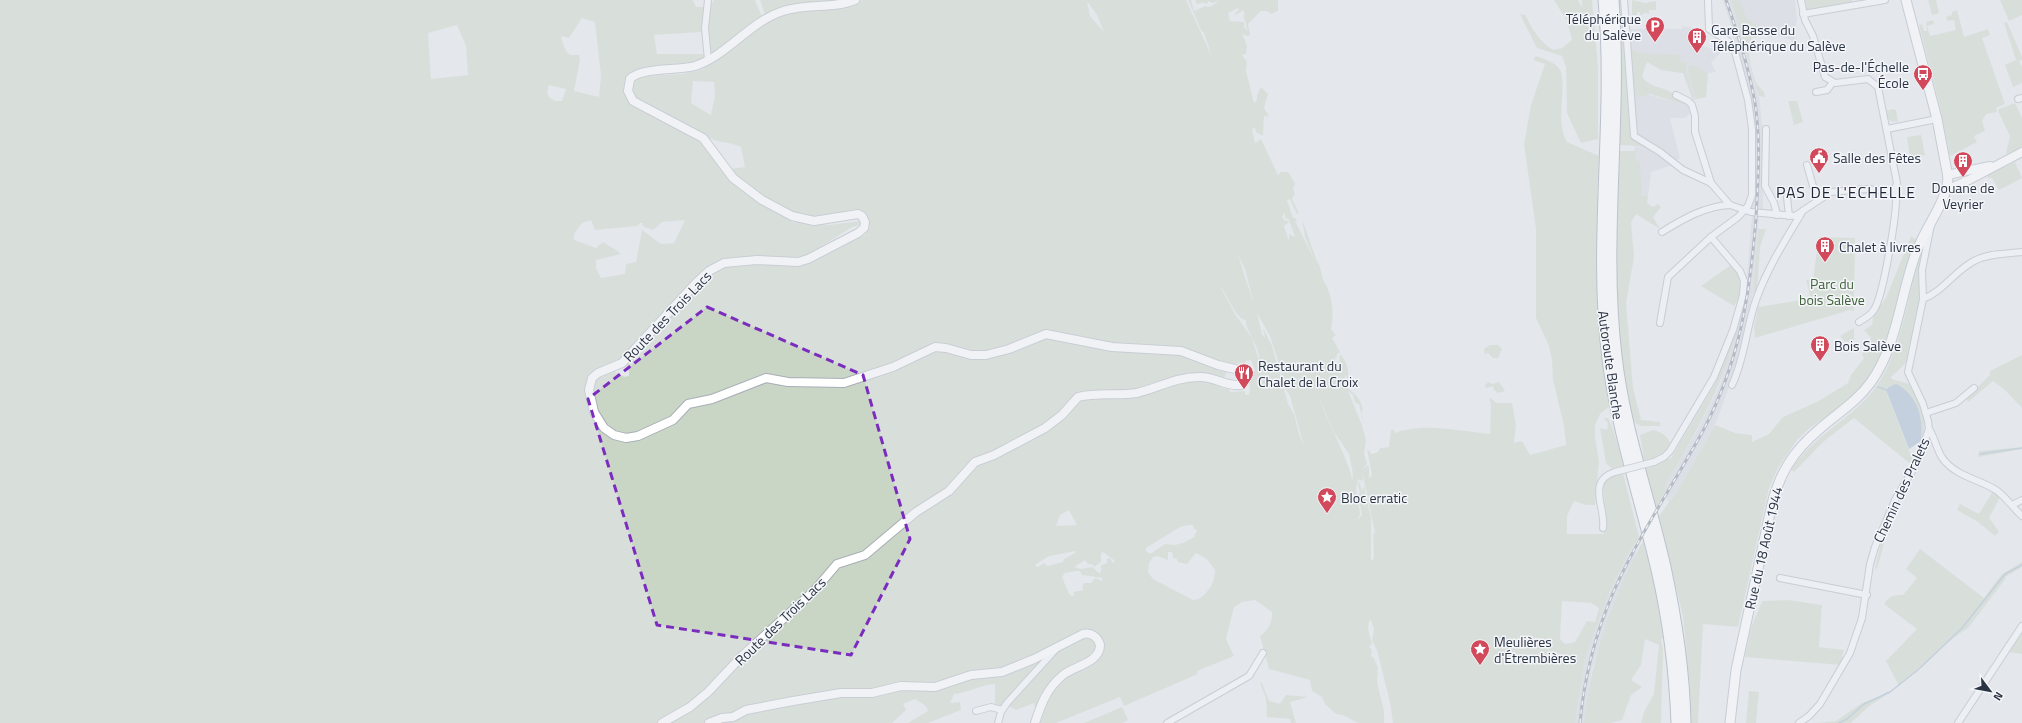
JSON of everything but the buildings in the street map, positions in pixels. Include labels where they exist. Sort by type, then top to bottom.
[{"type":"highway","name":"Autoroute Blanche","points":[[1604,0],[1608,75],[1602,258],[1605,337],[1617,412],[1666,614],[1673,665],[1677,723]]},
{"type":"highway","name":"Autoroute Blanche","points":[[1613,0],[1616,76],[1610,263],[1614,338],[1623,402],[1665,567],[1674,613],[1682,676],[1685,723]]},
{"type":"main road","points":[[1906,0],[1937,119],[1947,183]]},
{"type":"main road","name":"Rue du 18 Août 1944","points":[[1730,723],[1738,657],[1772,504],[1780,479],[1786,466],[1801,445],[1861,395],[1880,368],[1891,341],[1915,255],[1947,183]]},
{"type":"street","points":[[708,0],[705,28],[708,60]]},
{"type":"street","name":"Route des Trois Lacs","points":[[662,723],[690,707],[708,692],[742,656],[814,591],[838,564],[865,555],[913,515],[949,490],[976,461],[994,455],[1045,428],[1062,415],[1078,397],[1136,393],[1172,380],[1191,377],[1207,377],[1224,384],[1238,385],[1244,383],[1246,378],[1244,373],[1239,370],[1218,365],[1180,350],[1112,347],[1046,334],[1009,349],[986,354],[972,355],[946,348],[932,347],[893,367],[844,384],[788,382],[766,378],[712,399],[688,404],[672,420],[638,436],[626,438],[616,436],[604,428],[594,412],[589,390],[591,381],[598,373],[622,363],[696,283],[715,267],[732,262],[771,260],[798,262],[808,259],[858,233],[864,228],[865,222],[862,216],[858,214],[814,221],[800,219],[762,200],[733,178],[702,138],[637,104],[628,94],[629,81],[636,74],[685,68],[708,60],[772,15],[794,8],[846,3],[855,0]]},
{"type":"street","points":[[1624,0],[1633,134],[1638,140],[1660,152],[1683,170],[1711,183]]},
{"type":"street","points":[[1660,323],[1668,277],[1712,237],[1738,217],[1750,200],[1752,188],[1750,152],[1752,129],[1750,108],[1734,48],[1729,42],[1713,32],[1709,27],[1708,0]]},
{"type":"street","points":[[1801,0],[1803,14],[1813,36],[1823,74],[1833,82],[1866,79],[1875,83],[1879,91],[1897,181],[1895,188],[1891,240],[1880,296],[1874,311],[1859,322]]},
{"type":"street","points":[[1803,14],[1885,0]]},
{"type":"street","points":[[1816,92],[1827,90],[1833,82]]},
{"type":"street","points":[[1676,95],[1688,101],[1692,105],[1695,116],[1694,132],[1711,183],[1730,205]]},
{"type":"street","points":[[1887,129],[1937,119]]},
{"type":"street","points":[[1766,129],[1765,186],[1774,203],[1777,215]]},
{"type":"street","points":[[1947,183],[1969,180],[2022,152]]},
{"type":"street","points":[[1807,165],[1819,199]]},
{"type":"street","points":[[1947,183],[1995,165]]},
{"type":"street","points":[[1732,385],[1743,352],[1756,301],[1775,256],[1801,214],[1819,199],[1835,191],[1867,189],[1890,191],[1895,188]]},
{"type":"street","points":[[1787,197],[1789,216]]},
{"type":"street","points":[[1662,232],[1703,210],[1717,206],[1730,205],[1777,215],[1789,216],[1801,214]]},
{"type":"street","name":"Chemin des Pralets","points":[[1799,723],[1809,716],[1820,704],[1850,653],[1858,633],[1867,595],[1870,564],[1880,532],[1896,498],[1917,463],[1929,429],[1926,413],[1908,372],[1923,299],[1922,270],[1930,234],[1931,220]]},
{"type":"street","points":[[1603,528],[1600,485],[1604,477],[1615,472],[1654,462],[1664,457],[1670,451],[1714,377],[1740,305],[1744,284],[1742,275],[1712,237]]},
{"type":"street","points":[[1923,299],[1935,293],[1965,266],[1976,259],[1988,255],[2022,252]]},
{"type":"street","points":[[1926,413],[1956,403],[1974,388]]},
{"type":"street","points":[[1929,429],[1947,463],[1972,480],[1996,490],[2022,516]]},
{"type":"street","points":[[2012,505],[2022,500]]},
{"type":"street","points":[[1780,578],[1867,595]]},
{"type":"street","points":[[1958,723],[2022,626]]},
{"type":"street","points":[[709,723],[761,707],[841,693],[872,693],[901,686],[926,688],[942,686],[971,675],[1009,670],[1088,633],[1096,638],[1100,648],[1094,658],[1066,673],[1053,685],[1043,700],[1035,723]]},
{"type":"street","points":[[998,723],[1002,710],[1059,646]]},
{"type":"street","points":[[1166,723],[1249,676],[1263,653]]},
{"type":"street","points":[[976,711],[991,707],[1002,710]]},
{"type":"highlighted area","points":[[707,307],[863,375],[910,539],[851,655],[657,625],[588,399]]},
{"type":"shaded area","points":[[1723,0],[1731,0],[1759,96],[1763,135],[1763,211],[1751,208],[1754,186],[1746,89],[1734,35]]},
{"type":"shaded area","points":[[1740,0],[1795,0],[1797,21],[1793,33],[1799,44],[1794,44],[1791,40],[1778,36],[1768,38],[1763,31],[1747,18]]},
{"type":"shaded area","points":[[1682,26],[1694,28],[1691,42],[1721,52],[1711,63],[1716,72],[1708,73],[1706,97],[1693,100],[1683,73],[1660,70],[1630,51],[1628,29],[1682,29]]},
{"type":"shaded area","points":[[1646,94],[1688,106],[1690,113],[1685,118],[1670,119],[1680,158],[1669,166],[1651,172],[1648,196],[1642,197],[1636,161],[1637,152],[1634,151],[1635,146],[1656,152],[1636,141],[1636,98]]},
{"type":"shaded area","points":[[1752,215],[1759,215],[1753,293],[1739,359],[1715,425],[1679,488],[1668,502],[1665,486],[1698,429],[1719,387],[1738,330],[1746,292]]},
{"type":"shaded area","points":[[1634,548],[1636,554],[1613,605],[1592,668],[1584,723],[1575,723],[1585,659],[1610,591],[1628,555]]},
{"type":"green space","points":[[0,0],[693,0],[696,7],[704,7],[701,32],[654,35],[657,54],[706,54],[707,58],[692,64],[636,71],[627,79],[625,83],[624,92],[626,97],[634,105],[703,143],[721,169],[730,179],[768,208],[793,222],[829,225],[860,221],[860,225],[852,227],[803,258],[723,261],[620,360],[591,373],[586,388],[591,410],[611,430],[603,419],[593,399],[593,385],[596,379],[614,371],[624,377],[629,376],[629,371],[625,365],[706,278],[724,267],[755,263],[797,265],[809,264],[847,242],[865,235],[869,220],[864,211],[859,209],[823,218],[811,218],[785,210],[748,186],[730,169],[745,167],[741,147],[711,139],[637,99],[632,88],[636,80],[644,76],[682,74],[704,69],[704,66],[710,65],[755,30],[775,18],[797,10],[844,8],[862,0],[1186,0],[1212,57],[1204,33],[1201,30],[1188,0],[1191,0],[1194,11],[1205,6],[1210,7],[1219,1],[1212,3],[1208,1],[1208,3],[1205,4],[1204,2],[1197,4],[1195,0],[1278,0],[1278,11],[1271,14],[1267,11],[1261,11],[1248,24],[1250,35],[1246,36],[1242,33],[1247,46],[1246,54],[1242,55],[1247,62],[1246,71],[1254,103],[1257,100],[1257,95],[1261,87],[1268,94],[1264,108],[1268,114],[1267,119],[1266,115],[1264,117],[1263,136],[1256,132],[1255,128],[1252,129],[1255,143],[1261,139],[1278,175],[1281,172],[1288,172],[1295,183],[1293,189],[1295,194],[1292,199],[1299,213],[1297,214],[1290,199],[1287,200],[1293,218],[1295,218],[1298,222],[1295,221],[1314,259],[1305,237],[1302,219],[1324,282],[1331,297],[1333,313],[1331,329],[1336,335],[1332,338],[1340,352],[1337,354],[1336,359],[1335,357],[1334,373],[1337,372],[1338,362],[1340,362],[1339,356],[1341,355],[1347,365],[1348,376],[1352,384],[1345,375],[1346,387],[1358,397],[1362,407],[1363,412],[1361,411],[1364,427],[1359,404],[1355,403],[1353,395],[1348,391],[1362,425],[1366,440],[1364,454],[1367,463],[1363,469],[1368,465],[1369,478],[1372,475],[1367,449],[1372,454],[1378,452],[1380,448],[1389,447],[1391,430],[1394,430],[1395,433],[1417,428],[1442,428],[1490,434],[1491,404],[1489,399],[1491,398],[1496,403],[1512,403],[1516,426],[1514,443],[1522,441],[1530,455],[1566,445],[1564,426],[1553,380],[1552,360],[1549,346],[1536,318],[1536,229],[1524,144],[1531,105],[1545,64],[1533,60],[1536,56],[1558,67],[1563,85],[1561,113],[1563,133],[1567,142],[1599,156],[1597,197],[1599,199],[1598,312],[1610,406],[1600,414],[1595,425],[1595,437],[1599,462],[1595,505],[1586,505],[1574,501],[1567,516],[1567,534],[1603,534],[1607,527],[1603,486],[1608,478],[1623,473],[1639,537],[1610,591],[1585,659],[1575,723],[1393,723],[1390,702],[1377,650],[1372,641],[1374,629],[1371,620],[1369,621],[1368,629],[1372,644],[1369,647],[1372,650],[1371,656],[1374,658],[1378,668],[1377,682],[1384,711],[1384,723],[1358,723],[1343,715],[1336,714],[1325,704],[1322,697],[1312,691],[1310,680],[1269,669],[1260,636],[1269,626],[1272,619],[1272,612],[1255,600],[1242,602],[1234,607],[1226,639],[1234,656],[1197,671],[1198,674],[1124,706],[1120,697],[1056,723],[1040,723],[1051,691],[1085,658],[1061,672],[1049,684],[1035,709],[1034,703],[1016,710],[1007,705],[1001,707],[995,705],[995,684],[990,684],[954,694],[950,703],[960,702],[961,710],[928,723],[908,723],[928,711],[926,706],[915,699],[903,704],[906,710],[892,723],[0,723]],"holes":[[[1087,1],[1097,15],[1104,32],[1090,16]],[[1238,8],[1239,10],[1235,13],[1236,15],[1243,10],[1245,14],[1243,16],[1248,31],[1244,27],[1244,22],[1230,21],[1228,13]],[[582,18],[595,22],[601,76],[599,97],[574,91],[580,60],[579,55],[570,55],[566,51],[561,38],[562,36],[569,38]],[[457,25],[466,46],[468,75],[431,79],[428,33]],[[693,81],[714,82],[715,95],[711,115],[691,103]],[[549,85],[566,89],[562,101],[555,101],[549,97],[547,92]],[[1284,213],[1286,219],[1288,218],[1289,220],[1295,237],[1289,234],[1289,241],[1284,226],[1289,222],[1284,220],[1282,216]],[[591,220],[595,230],[637,226],[640,223],[643,223],[642,226],[653,230],[662,222],[685,220],[674,243],[661,244],[642,230],[636,262],[626,264],[625,274],[601,278],[596,268],[596,260],[621,254],[603,242],[596,248],[574,240],[574,234],[582,223]],[[1238,255],[1245,269],[1254,305]],[[1220,286],[1235,312],[1242,319],[1246,320],[1247,329],[1251,337],[1235,314]],[[1257,313],[1270,336],[1282,372],[1281,376],[1285,382],[1284,386],[1290,396],[1304,446],[1294,414],[1288,404],[1272,346],[1263,328],[1265,338],[1262,334]],[[1252,339],[1258,350],[1259,361]],[[1251,360],[1255,370],[1251,376],[1249,395],[1245,395],[1245,391],[1230,392],[1229,389],[1221,388],[1229,365],[1240,363],[1245,365],[1246,361]],[[1319,398],[1334,432],[1349,454],[1353,474],[1352,481],[1348,466]],[[1362,471],[1375,533],[1373,534],[1374,558],[1371,561],[1371,518],[1364,486],[1362,491],[1359,481],[1358,486],[1360,492],[1358,495],[1362,515],[1358,520],[1360,514],[1356,489],[1358,479],[1363,481]],[[1069,510],[1077,525],[1056,526],[1060,515]],[[1193,525],[1194,529],[1197,530],[1194,537],[1183,543],[1175,545],[1165,544],[1150,554],[1146,551],[1146,548],[1180,527]],[[1076,551],[1064,559],[1063,562],[1047,566],[1044,563],[1038,567],[1035,565],[1049,556]],[[1103,552],[1115,561],[1113,563],[1110,558],[1107,559],[1107,563],[1101,565],[1101,572],[1099,573],[1092,567],[1081,569],[1074,567],[1085,560],[1088,564],[1092,564],[1094,567],[1101,562],[1101,553]],[[1168,552],[1172,552],[1173,558],[1177,559],[1178,562],[1187,564],[1196,553],[1207,559],[1215,570],[1212,584],[1202,597],[1193,600],[1153,579],[1148,572],[1149,563],[1153,557],[1157,556],[1168,560]],[[1080,571],[1082,575],[1103,578],[1102,581],[1095,578],[1091,583],[1084,583],[1082,588],[1084,590],[1073,592],[1075,595],[1072,596],[1069,594],[1062,577],[1065,573]],[[1562,601],[1591,603],[1599,608],[1595,622],[1587,621],[1575,642],[1565,644],[1560,639]]]},
{"type":"green space","points":[[714,0],[755,0],[762,17],[710,55],[708,20]]},
{"type":"green space","points":[[760,0],[838,0],[799,3],[765,15]]},
{"type":"green space","points":[[1554,0],[1578,0],[1582,7],[1582,0],[1592,0],[1598,66],[1598,139],[1581,143],[1567,113],[1566,67],[1562,56],[1537,48],[1520,14],[1525,15],[1537,35],[1548,47],[1553,50],[1562,48],[1572,40],[1567,21]]},
{"type":"green space","points":[[1619,0],[1621,0],[1631,135],[1636,141],[1655,152],[1639,146],[1620,145],[1621,93]]},
{"type":"green space","points":[[1632,0],[1645,3],[1656,1],[1656,10],[1649,10],[1649,14],[1644,12],[1644,14],[1640,15],[1640,12],[1637,12],[1637,15],[1632,15]]},
{"type":"green space","points":[[1731,0],[1740,0],[1747,18],[1763,31],[1762,36],[1752,38],[1750,42],[1749,54],[1755,79],[1765,97],[1759,96]]},
{"type":"green space","points":[[1805,0],[1852,0],[1852,5],[1808,11],[1806,9]]},
{"type":"green space","points":[[1928,0],[1936,0],[1939,13],[1932,15]]},
{"type":"green space","points":[[2000,0],[2022,0],[2022,15],[2009,21]]},
{"type":"green space","points":[[1957,10],[1964,37],[1988,29],[1990,35],[1982,38],[2005,104],[1996,108],[1997,112],[1986,114],[1982,121],[1985,131],[1974,136],[1977,142],[1950,156],[1939,103],[1919,25],[1922,24],[1924,31],[1927,31],[1926,22],[1933,20],[1934,24],[1927,26],[1930,36],[1956,30],[1954,20],[1947,21],[1946,17],[1952,15],[1952,12]]},
{"type":"green space","points":[[2007,22],[2022,57],[2022,60],[2019,61],[2022,67],[2022,83],[2013,87],[2005,65],[2016,60],[2004,23]]},
{"type":"green space","points":[[1632,50],[1639,53],[1681,55],[1680,61],[1687,63],[1686,72],[1694,96],[1693,100],[1683,73],[1662,70],[1647,62],[1642,76],[1648,83],[1672,93],[1689,104],[1688,106],[1650,94],[1636,98],[1637,135],[1629,53]]},
{"type":"green space","points":[[1689,65],[1696,66],[1708,73],[1706,97],[1696,99],[1688,73]]},
{"type":"green space","points":[[1788,101],[1797,101],[1803,122],[1794,125]]},
{"type":"green space","points":[[2015,103],[2022,118],[2022,147],[2007,154],[2010,136],[1998,111],[1999,109]]},
{"type":"green space","points":[[1893,109],[1896,110],[1898,122],[1890,121],[1887,118],[1886,111]]},
{"type":"green space","points":[[1921,135],[1925,155],[1910,158],[1907,137]]},
{"type":"green space","points":[[1620,151],[1637,151],[1636,160],[1640,162],[1642,196],[1648,196],[1647,203],[1653,207],[1658,204],[1661,207],[1653,217],[1660,229],[1636,214],[1631,222],[1634,257],[1626,303],[1633,388],[1641,420],[1660,422],[1660,426],[1641,426],[1635,423],[1629,408],[1626,391],[1619,331],[1617,280]]},
{"type":"green space","points":[[2015,162],[2022,178],[1999,190],[1992,178],[1987,178],[1988,175]]},
{"type":"green space","points":[[1758,229],[1766,229],[1760,247],[1757,292],[1753,293]]},
{"type":"green space","points":[[1911,236],[1917,240],[1907,264],[1886,345],[1873,374],[1852,399],[1810,428],[1797,440],[1778,468],[1769,488],[1738,627],[1703,624],[1698,723],[1691,723],[1690,689],[1683,617],[1659,516],[1679,488],[1715,425],[1735,433],[1752,435],[1752,442],[1769,434],[1783,417],[1817,402],[1848,383],[1851,375],[1864,358],[1862,354],[1871,338],[1864,330],[1872,325],[1873,316],[1886,298]]},
{"type":"green space","name":"Parc du bois Salève","points":[[1819,237],[1855,238],[1854,311],[1850,310],[1755,338],[1754,327],[1758,307],[1809,299],[1810,295],[1806,280],[1813,279]]},
{"type":"green space","points":[[1921,255],[1921,293],[1917,332],[1910,356],[1902,367],[1891,377],[1892,379],[1909,384],[1917,397],[1924,418],[1923,440],[1921,441],[1921,421],[1886,391],[1914,463],[1913,466],[1854,418],[1823,442],[1794,472],[1791,470],[1800,458],[1820,438],[1863,402],[1882,377],[1897,343]]},
{"type":"green space","points":[[1731,265],[1738,274],[1740,285],[1739,295],[1734,306],[1701,286]]},
{"type":"green space","points":[[1739,319],[1741,319],[1727,364],[1709,406],[1665,486],[1666,490],[1655,510],[1644,467],[1671,458],[1716,382]]},
{"type":"green space","points":[[1854,328],[1854,340],[1849,342],[1844,341],[1840,336]]},
{"type":"green space","points":[[1490,345],[1498,345],[1502,349],[1498,358],[1493,358],[1488,353],[1485,354],[1484,349]]},
{"type":"green space","points":[[2022,355],[2022,408],[2005,390],[1993,381],[1968,402],[1966,398],[1990,375],[1990,371]]},
{"type":"green space","points":[[1488,382],[1492,384],[1499,382],[1505,391],[1498,393],[1494,390],[1493,386],[1486,388],[1485,385]]},
{"type":"green space","points":[[1608,418],[1613,429],[1624,467],[1613,470],[1606,463],[1600,428],[1607,430],[1608,423],[1604,419]]},
{"type":"green space","points":[[1653,430],[1664,435],[1670,442],[1670,445],[1665,452],[1659,456],[1644,462],[1640,435]]},
{"type":"green space","points":[[2022,447],[2022,449],[1978,457],[1979,451]]},
{"type":"green space","points":[[1993,491],[2000,497],[1989,518],[1999,532],[1995,536],[1978,522],[1957,510],[1960,504],[1979,514]]},
{"type":"green space","points":[[1897,504],[1899,506],[1890,522],[1877,569],[1875,568],[1882,538]]},
{"type":"green space","points":[[1643,541],[1656,590],[1663,638],[1661,639],[1663,649],[1661,723],[1641,723],[1644,712],[1654,694],[1659,645],[1645,639],[1641,665],[1631,680],[1642,687],[1631,695],[1622,720],[1611,723],[1584,723],[1592,675],[1604,629],[1622,584]]},
{"type":"green space","points":[[1920,549],[1984,598],[2001,575],[2022,562],[2022,567],[2005,577],[2006,578],[1968,628],[1953,638],[1899,686],[1886,661],[1917,629],[1884,604],[1892,596],[1903,595],[1917,578],[1906,569]]},
{"type":"green space","points":[[1788,600],[1822,605],[1819,647],[1844,650],[1842,656],[1845,659],[1841,665],[1745,657],[1751,628],[1762,601]]},
{"type":"green space","points":[[2022,633],[2022,654],[2009,652]]},
{"type":"green space","points":[[1260,683],[1262,683],[1269,701],[1280,704],[1286,695],[1308,697],[1290,702],[1296,723],[1291,723],[1290,719],[1267,717],[1266,698]]},
{"type":"green space","points":[[1749,691],[1759,692],[1756,723],[1746,723]]},
{"type":"green space","points":[[1888,691],[1889,693],[1868,707],[1851,723],[1817,723],[1836,721],[1862,703],[1879,697]]},
{"type":"green space","points":[[1122,707],[1128,720],[1122,723],[1084,723]]},
{"type":"water","points":[[1896,384],[1906,390],[1910,395],[1919,411],[1920,416],[1921,441],[1909,449],[1886,390]]},
{"type":"waterway","points":[[1878,387],[1886,390]]},
{"type":"waterway","points":[[1980,454],[2022,448]]},
{"type":"waterway","points":[[1839,723],[1847,719],[1864,704],[1890,692],[1919,669],[1962,628],[2005,574],[2022,565]]},
{"type":"railway","points":[[1580,723],[1584,690],[1591,657],[1613,593],[1645,531],[1704,429],[1726,378],[1735,352],[1741,326],[1754,246],[1758,132],[1755,103],[1750,77],[1726,0]]},
{"type":"place","name":"Téléphérique du Salève","points":[[1655,43]]},
{"type":"place","name":"Gare Basse du Téléphérique du Salève","points":[[1697,54]]},
{"type":"place","name":"Pas-de-l'Échelle École","points":[[1923,91]]},
{"type":"place","name":"Salle des Fêtes","points":[[1819,174]]},
{"type":"place","name":"Douane de Veyrier","points":[[1963,178]]},
{"type":"place","name":"Chalet à livres","points":[[1825,263]]},
{"type":"place","name":"Bois Salève","points":[[1820,362]]},
{"type":"place","name":"Restaurant du Chalet de la Croix","points":[[1244,390]]},
{"type":"place","name":"Bloc erratic","points":[[1327,514]]},
{"type":"place","name":"Meulières d'Étrembières","points":[[1480,666]]},
{"type":"district","name":"PAS DE L'ECHELLE","points":[[1846,192]]}]
